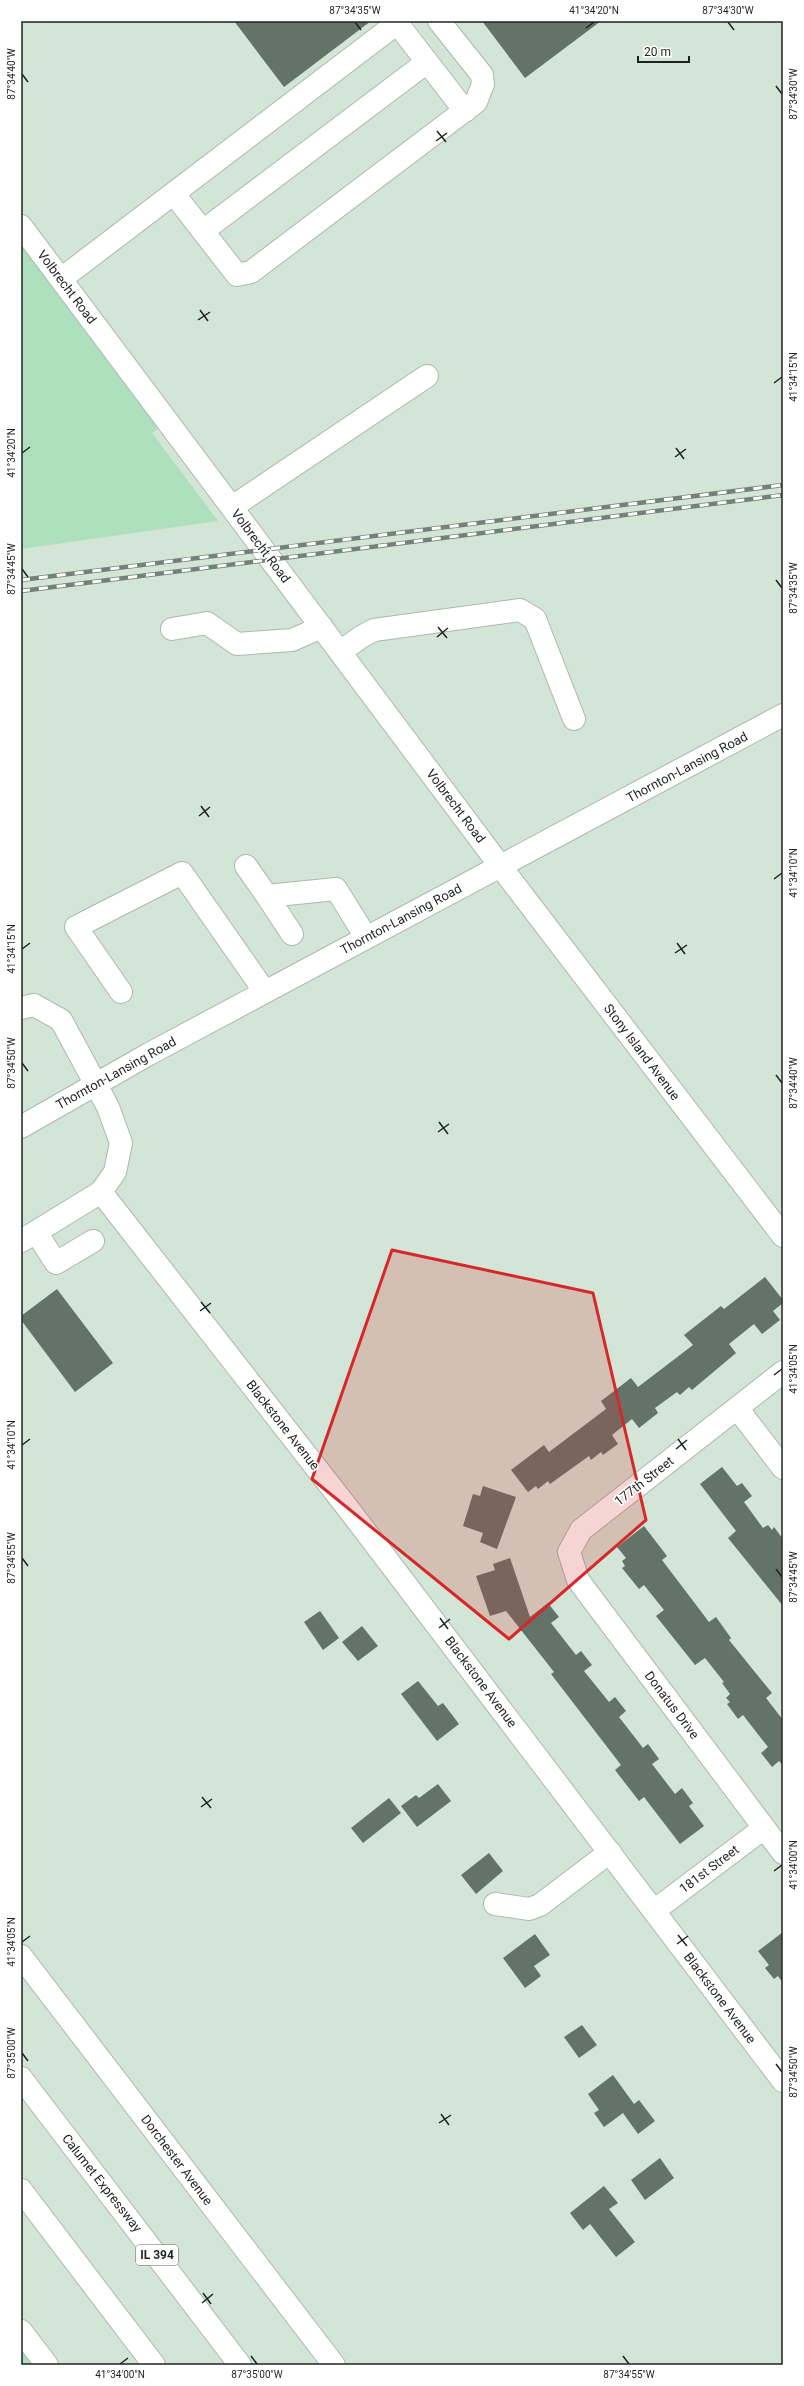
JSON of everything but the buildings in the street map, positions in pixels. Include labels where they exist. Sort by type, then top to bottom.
[{"type":"main road","points":[[174,194],[237,276],[250,272],[476,102],[483,84],[482,76],[439,21]]},
{"type":"main road","points":[[61,279],[399,22],[427,62],[466,111]]},
{"type":"main road","points":[[203,231],[427,62]]},
{"type":"main road","name":"Volbrecht Road","points":[[21,226],[502,867]]},
{"type":"main road","points":[[232,507],[427,376]]},
{"type":"main road","points":[[340,652],[374,630],[520,610],[535,619],[574,719]]},
{"type":"main road","points":[[172,629],[207,623],[237,644],[292,640],[322,627]]},
{"type":"main road","name":"Thornton-Lansing Road","points":[[21,1127],[95,1084],[366,937],[502,867],[783,715]]},
{"type":"main road","points":[[246,866],[292,934]]},
{"type":"main road","name":"Stony Island Avenue","points":[[502,867],[783,1236]]},
{"type":"main road","points":[[121,992],[76,927],[182,873],[265,992]]},
{"type":"main road","points":[[267,896],[336,888],[366,937]]},
{"type":"main road","points":[[21,1008],[34,1005],[61,1020],[108,1107],[121,1143],[115,1172],[101,1192],[28,1237],[56,1263],[93,1241]]},
{"type":"main road","name":"Blackstone Avenue","points":[[101,1192],[350,1511],[783,2081]]},
{"type":"main road","name":"177th Street","points":[[569,1552],[581,1530],[783,1372]]},
{"type":"main road","points":[[737,1408],[783,1468]]},
{"type":"main road","name":"Donatus Drive","points":[[569,1552],[578,1580],[783,1853]]},
{"type":"main road","name":"181st Street","points":[[654,1910],[764,1828]]},
{"type":"main road","points":[[495,1904],[529,1909],[540,1905],[610,1852]]},
{"type":"main road","name":"Dorchester Avenue","points":[[21,1956],[334,2365]]},
{"type":"main road","name":"Calumet Expressway","points":[[21,2078],[240,2365]]},
{"type":"main road","points":[[21,2190],[154,2365]]},
{"type":"main road","points":[[21,2331],[47,2365]]},
{"type":"highlighted area","points":[[392,1250],[593,1293],[646,1520],[509,1639],[312,1479]]},
{"type":"green space","points":[[21,219],[172,417],[152,433],[218,521],[21,549]]},
{"type":"green space","points":[[21,2347],[35,2365],[21,2365]]},
{"type":"railway","points":[[21,580],[783,485]]},
{"type":"railway","points":[[21,591],[783,495]]}]
